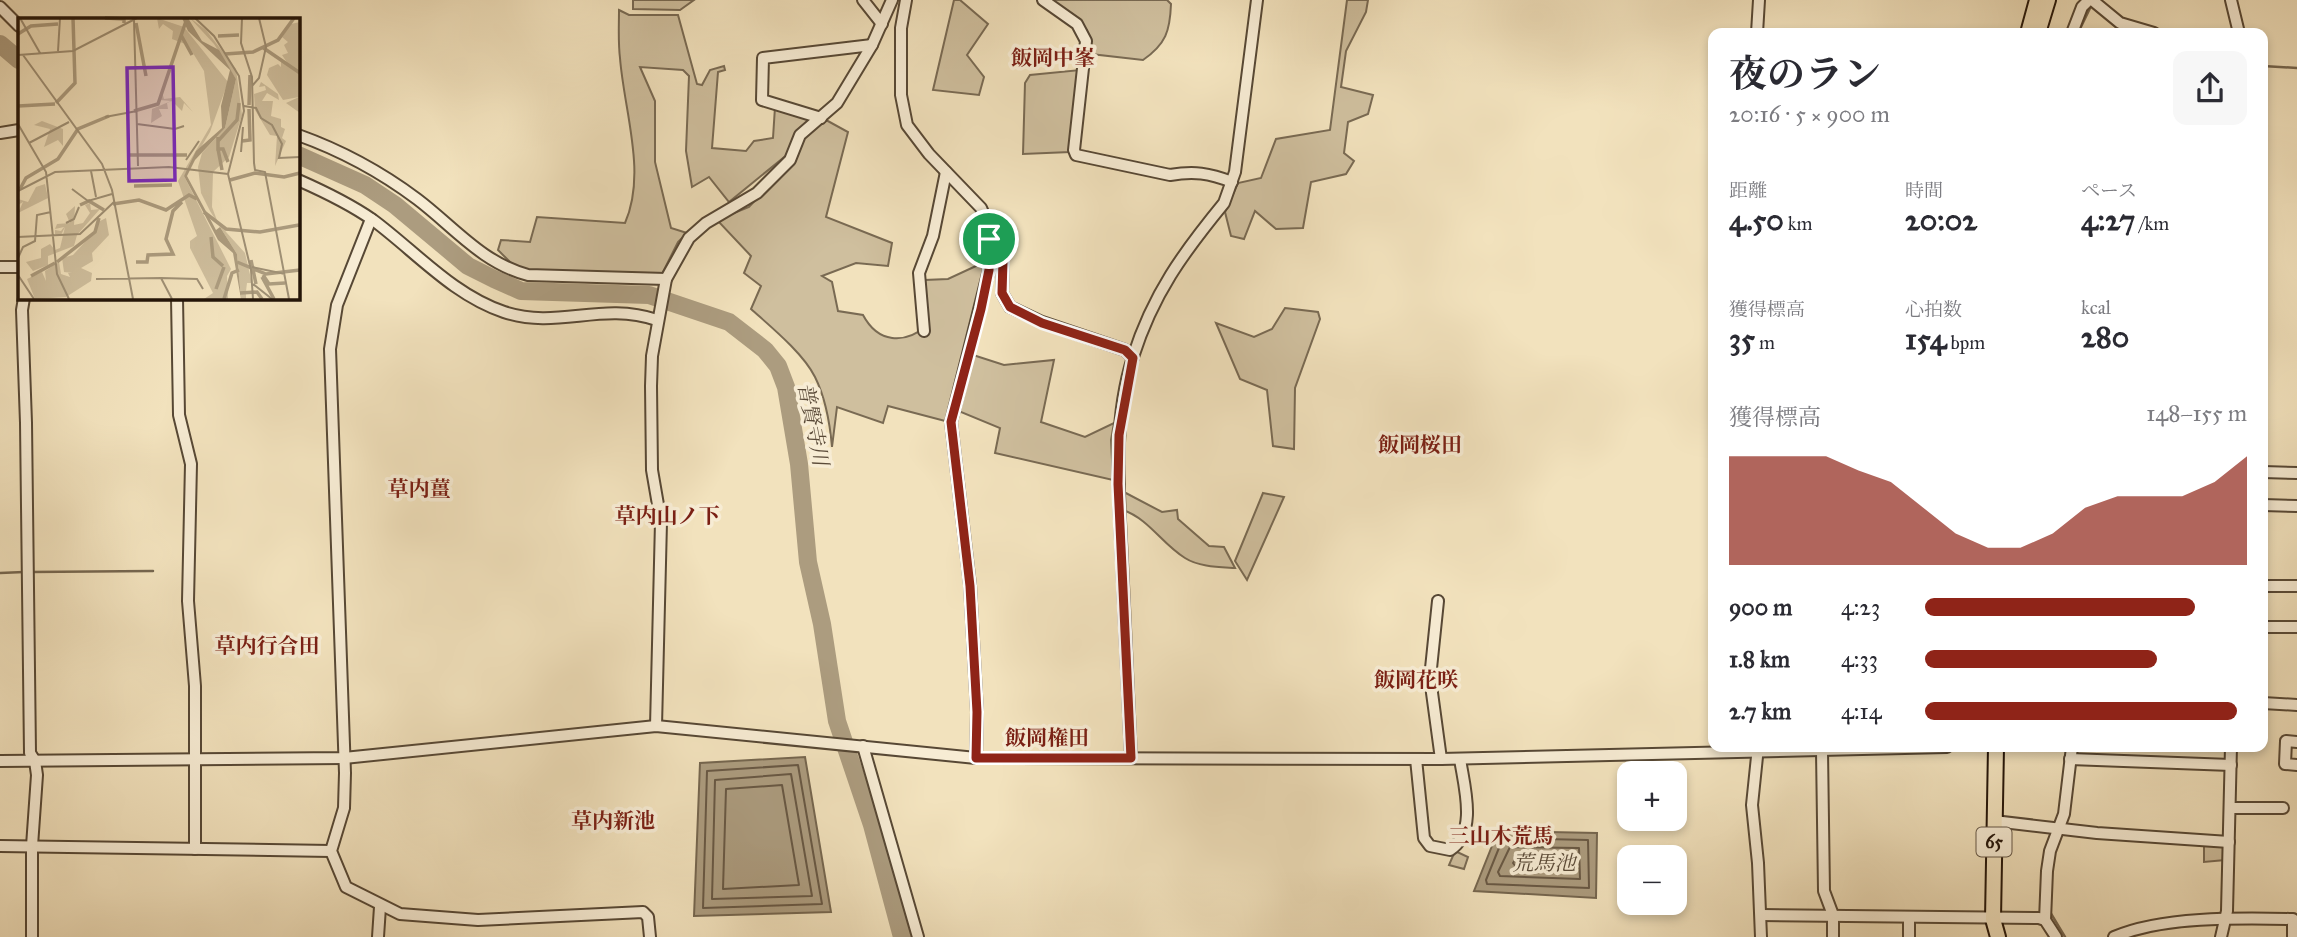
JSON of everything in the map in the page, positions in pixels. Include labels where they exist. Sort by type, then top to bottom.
[{"type":"main road","points":[[2030,28],[2038,0]]},
{"type":"main road","points":[[2040,28],[2048,0]]},
{"type":"main road","name":"65","points":[[1996,752],[1993,919],[1998,937]]},
{"type":"street","points":[[863,0],[882,24]]},
{"type":"street","points":[[656,726],[661,522],[652,470],[651,386],[665,281],[689,237],[706,223],[757,193],[790,159],[800,135],[837,103],[872,45],[892,0]]},
{"type":"street","points":[[906,0],[901,45],[904,115],[918,140],[981,208],[988,224],[989,270],[951,422],[970,586],[977,712],[976,758]]},
{"type":"street","points":[[1043,0],[1077,24],[1086,41],[1074,149],[1077,157],[1170,175],[1185,171],[1208,172],[1232,181]]},
{"type":"street","points":[[1131,758],[1118,484],[1119,435],[1133,358],[1172,269],[1224,203],[1232,181],[1256,0]]},
{"type":"street","points":[[1756,28],[1759,0]]},
{"type":"street","points":[[2074,28],[2082,7],[2091,0],[2105,14],[2120,23],[2137,28]]},
{"type":"street","points":[[2231,0],[2238,28]]},
{"type":"street","points":[[0,7],[18,25]]},
{"type":"street","points":[[821,118],[762,100],[762,58],[872,45]]},
{"type":"street","points":[[0,133],[18,130]]},
{"type":"street","points":[[299,135],[360,162],[393,181],[474,247],[511,270],[528,275],[665,281]]},
{"type":"street","points":[[924,331],[919,273],[933,236],[946,172]]},
{"type":"street","points":[[299,181],[371,219],[457,288],[505,312],[539,319],[614,311],[658,318]]},
{"type":"street","points":[[371,219],[337,305],[330,349],[344,758],[344,808],[331,851],[346,887],[380,907],[400,915],[478,920],[643,912],[648,917],[650,937]]},
{"type":"street","points":[[989,239],[1003,261],[1002,293],[1010,307],[1042,323],[1125,350],[1133,358]]},
{"type":"street","points":[[0,267],[18,267]]},
{"type":"street","points":[[24,299],[30,753],[36,761],[32,937]]},
{"type":"street","points":[[177,299],[179,415],[191,464],[188,601],[195,686],[195,849]]},
{"type":"street","points":[[2268,472],[2297,473]]},
{"type":"street","points":[[2268,505],[2297,506]]},
{"type":"street","points":[[2268,586],[2297,586]]},
{"type":"street","points":[[1438,601],[1430,678],[1441,759]]},
{"type":"street","points":[[2268,627],[2297,627]]},
{"type":"street","points":[[2268,703],[2297,705]]},
{"type":"street","points":[[0,761],[344,758],[656,726],[976,758],[1460,759],[1708,752]]},
{"type":"street","points":[[2297,742],[2286,741],[2284,764],[2297,765]]},
{"type":"street","points":[[859,746],[918,937]]},
{"type":"street","points":[[1758,752],[1752,805],[1762,915],[1761,937]]},
{"type":"street","points":[[1822,752],[1824,891],[1833,915],[1833,937]]},
{"type":"street","points":[[2056,937],[2045,920],[2047,871],[2050,851],[2059,828],[2071,752]]},
{"type":"street","points":[[2221,937],[2229,842],[2231,752]]},
{"type":"street","points":[[1416,759],[1424,838],[1430,846],[1450,850],[1457,846],[1468,818],[1460,759]]},
{"type":"street","points":[[2070,759],[2231,765]]},
{"type":"street","points":[[2230,808],[2283,808]]},
{"type":"street","points":[[1994,821],[2229,842]]},
{"type":"street","points":[[0,846],[331,851]]},
{"type":"street","points":[[378,937],[380,907]]},
{"type":"street","points":[[1762,915],[2045,920]]},
{"type":"street","points":[[1909,918],[1909,937]]},
{"type":"street","points":[[2114,937],[2158,925],[2224,918],[2295,919],[2293,937]]},
{"type":"shaded area","points":[[633,0],[694,0],[680,10],[633,9]]},
{"type":"shaded area","points":[[954,0],[960,0],[988,24],[967,55],[984,77],[979,95],[933,90]]},
{"type":"shaded area","points":[[1050,0],[1167,0],[1171,4],[1169,22],[1162,42],[1143,60],[1091,54],[1087,30]]},
{"type":"shaded area","points":[[1347,0],[1368,0],[1366,12],[1346,51],[1341,87],[1373,95],[1368,114],[1348,122],[1344,153],[1354,161],[1346,174],[1311,182],[1303,228],[1276,229],[1255,211],[1244,239],[1231,236],[1225,212],[1238,183],[1261,178],[1276,139],[1330,130]]},
{"type":"shaded area","points":[[619,10],[629,15],[678,15],[697,84],[702,85],[710,70],[724,66],[725,70],[718,72],[712,148],[746,151],[754,141],[773,138],[775,107],[812,119],[788,154],[729,202],[709,177],[692,187],[686,151],[689,76],[683,70],[640,67],[655,101],[655,162],[671,228],[687,233],[678,242],[661,276],[533,272],[513,265],[498,250],[501,240],[530,242],[537,217],[625,223],[634,184],[634,163],[619,52]]},
{"type":"shaded area","points":[[1080,70],[1070,152],[1023,154],[1025,83],[1030,75]]},
{"type":"shaded area","points":[[826,120],[848,132],[826,217],[892,243],[888,266],[856,263],[822,276],[832,282],[838,311],[863,315],[876,331],[884,336],[910,336],[928,325],[925,280],[948,279],[976,266],[979,245],[986,245],[986,270],[949,422],[888,406],[883,423],[837,407],[832,447],[822,393],[815,377],[795,350],[751,309],[761,286],[744,273],[751,256],[717,220],[749,207],[784,170],[804,137]]},
{"type":"shaded area","points":[[1285,308],[1318,312],[1320,319],[1295,388],[1294,449],[1273,446],[1267,390],[1240,379],[1216,323],[1254,337],[1272,329]]},
{"type":"shaded area","points":[[970,354],[1004,365],[1054,360],[1041,422],[1085,437],[1114,423],[1111,440],[1113,480],[995,453],[1000,428],[956,410]]},
{"type":"shaded area","points":[[1122,491],[1162,512],[1177,510],[1178,519],[1209,546],[1224,547],[1235,568],[1203,565],[1185,558],[1148,525],[1123,510]]},
{"type":"shaded area","points":[[1263,493],[1284,497],[1247,580],[1235,561]]},
{"type":"shaded area","points":[[2204,843],[2226,844],[2225,860],[2204,862]]},
{"type":"shaded area","points":[[1455,851],[1468,857],[1464,869],[1449,865]]},
{"type":"water","points":[[805,757],[831,912],[694,916],[700,763]]},
{"type":"water","name":"荒馬池","points":[[1498,831],[1597,833],[1596,898],[1474,891]]},
{"type":"waterway","points":[[2080,28],[2092,4]]},
{"type":"waterway","name":"普賢寺川","points":[[0,44],[18,59]]},
{"type":"waterway","points":[[2268,66],[2297,68]]},
{"type":"waterway","name":"普賢寺川","points":[[299,155],[365,185],[395,205],[468,266],[521,291],[649,295],[729,322],[765,350],[778,366],[786,387],[799,464],[808,562],[822,624],[837,721],[872,825],[902,937]]},
{"type":"waterway","points":[[30,572],[153,571]]},
{"type":"waterway","points":[[0,573],[24,572]]},
{"type":"waterway","points":[[2050,912],[2065,937]]},
{"type":"district","name":"飯岡中峯","points":[[1053,58]]},
{"type":"district","name":"飯岡桜田","points":[[1420,445]]},
{"type":"district","name":"草内薑","points":[[419,489]]},
{"type":"district","name":"草内山ノ下","points":[[667,516]]},
{"type":"district","name":"草内行合田","points":[[267,646]]},
{"type":"district","name":"飯岡花咲","points":[[1416,680]]},
{"type":"district","name":"飯岡権田","points":[[1047,738]]},
{"type":"district","name":"草内新池","points":[[613,821]]},
{"type":"district","name":"三山木荒馬","points":[[1501,836]]},
{"type":"route","points":[[989,239],[1003,261],[1002,293],[1010,307],[1042,323],[1125,350],[1133,358],[1119,435],[1118,484],[1131,758],[976,758],[977,712],[967,540],[951,422],[981,309],[989,270],[989,239]]}]
